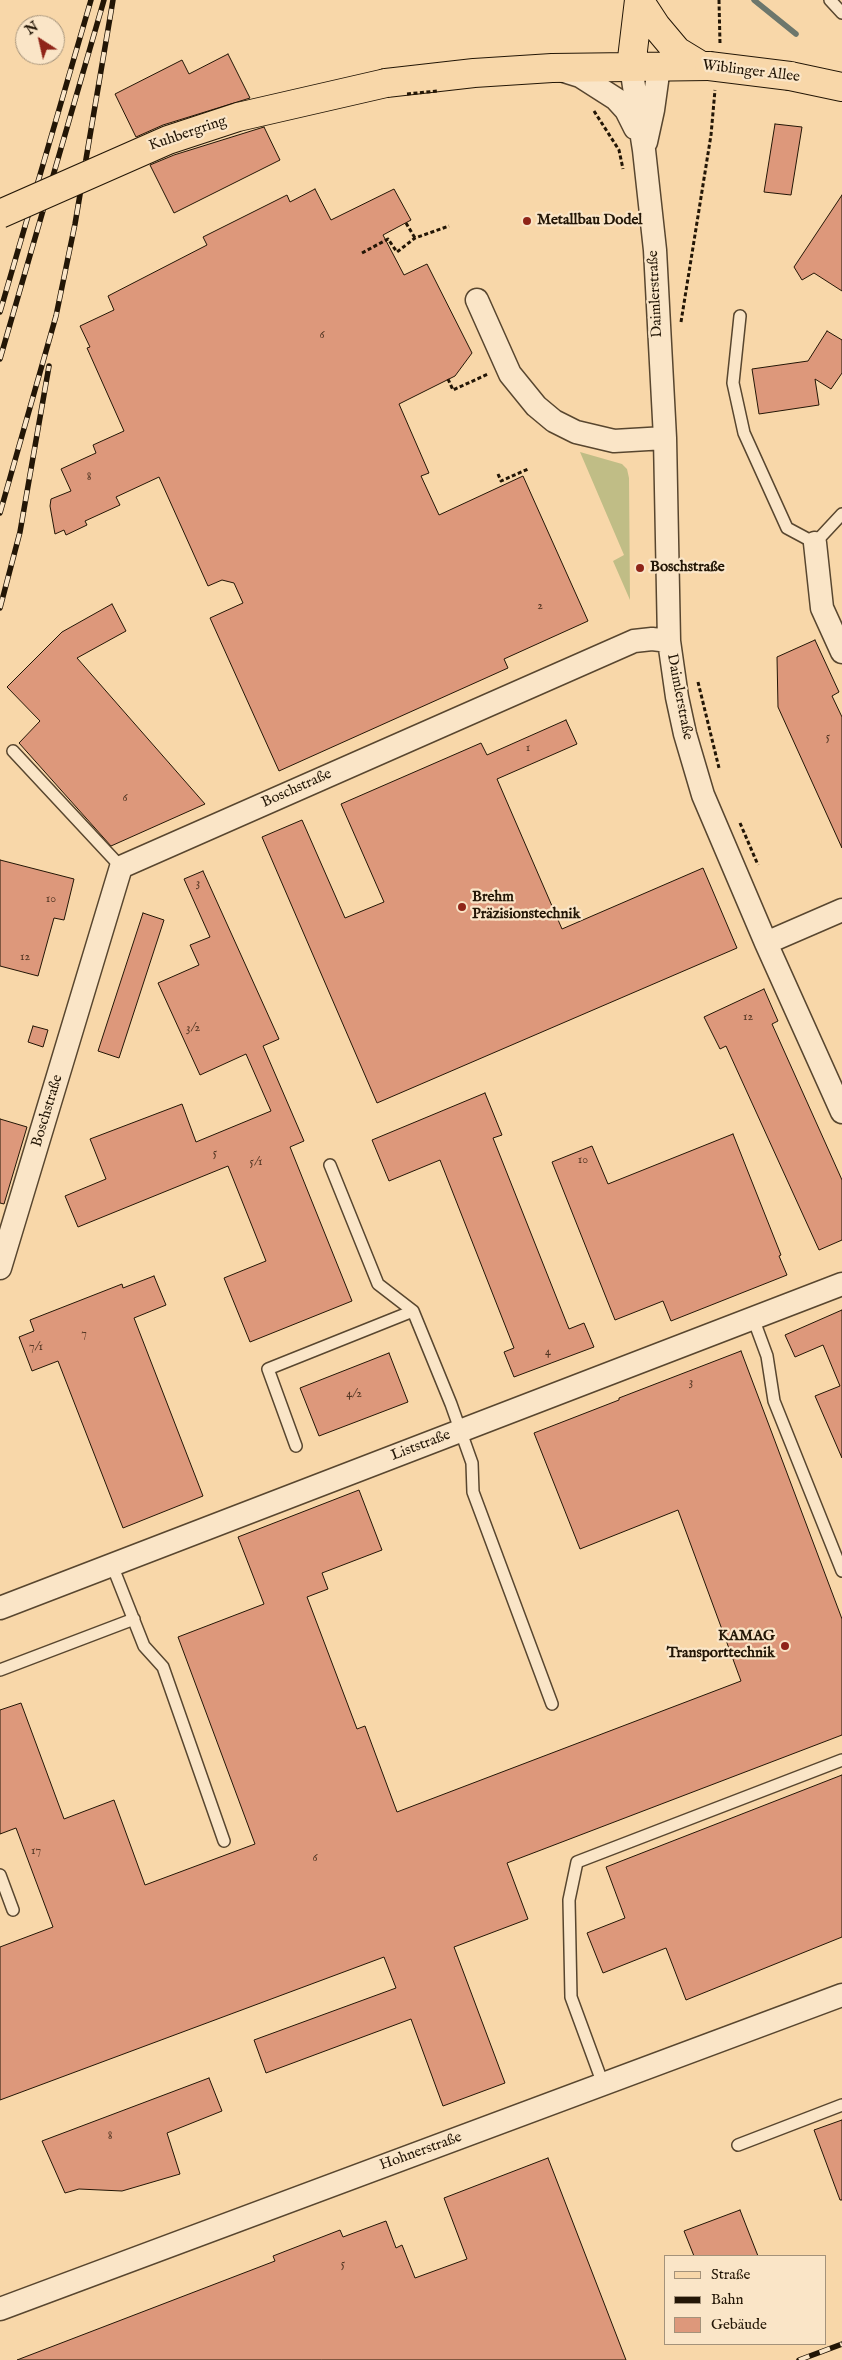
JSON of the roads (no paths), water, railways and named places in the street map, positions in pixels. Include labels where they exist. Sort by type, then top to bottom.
[{"type":"main road","points":[[639,0],[656,26],[677,50],[704,66]]},
{"type":"main road","points":[[631,67],[639,0]]},
{"type":"main road","points":[[639,0],[655,40],[660,67]]},
{"type":"main road","name":"Wiblinger Allee","points":[[552,68],[704,66],[790,76],[842,87]]},
{"type":"main road","name":"Kuhbergring","points":[[0,214],[168,140],[238,117],[386,83],[474,73],[552,68]]},
{"type":"street","name":"Daimlerstraße","points":[[631,67],[644,150],[655,250],[665,438],[669,641],[685,734],[703,795],[766,943],[842,1112]]},
{"type":"street","name":"Daimlerstraße","points":[[644,150],[660,67]]},
{"type":"street","name":"Daimlerstraße","points":[[552,68],[580,76],[616,99],[626,110],[644,150]]},
{"type":"street","points":[[477,300],[505,366],[536,406],[554,421],[576,432],[614,441],[665,438]]},
{"type":"street","points":[[815,543],[822,608],[842,652]]},
{"type":"street","name":"Boschstraße","points":[[0,1268],[121,866],[634,641],[652,639],[669,641]]},
{"type":"street","points":[[766,943],[842,910]]},
{"type":"street","name":"Liststraße","points":[[0,1608],[842,1284]]},
{"type":"street","name":"Hohnerstraße","points":[[0,2309],[842,1995]]},
{"type":"lane","points":[[830,0],[842,13]]},
{"type":"lane","points":[[740,316],[733,383],[744,433],[787,528],[815,543],[842,514]]},
{"type":"lane","points":[[13,752],[121,866]]},
{"type":"lane","points":[[330,1165],[378,1284],[413,1311],[451,1404],[472,1463],[473,1492],[552,1704]]},
{"type":"lane","points":[[296,1446],[268,1369],[413,1311]]},
{"type":"lane","points":[[753,1318],[767,1356],[774,1401],[842,1571]]},
{"type":"lane","points":[[112,1565],[144,1646],[163,1667],[224,1841]]},
{"type":"lane","points":[[0,1670],[134,1619]]},
{"type":"lane","points":[[603,2084],[571,1997],[569,1900],[577,1862],[842,1760]]},
{"type":"lane","points":[[0,1875],[13,1910]]},
{"type":"lane","points":[[738,2145],[842,2105]]},
{"type":"waterway","points":[[754,0],[796,34]]},
{"type":"railway","points":[[0,312],[91,0]]},
{"type":"railway","points":[[0,359],[104,0]]},
{"type":"railway","points":[[0,513],[56,316],[75,224],[113,0]]},
{"type":"railway","points":[[0,608],[20,532],[49,366]]},
{"type":"railway","points":[[799,2360],[842,2344]]},
{"type":"place","name":"Metallbau Dodel","points":[[527,221]]},
{"type":"place","name":"Boschstraße","points":[[640,568]]},
{"type":"place","name":"Brehm Präzisionstechnik","points":[[462,907]]},
{"type":"place","name":"KAMAG Transporttechnik","points":[[785,1646]]}]
